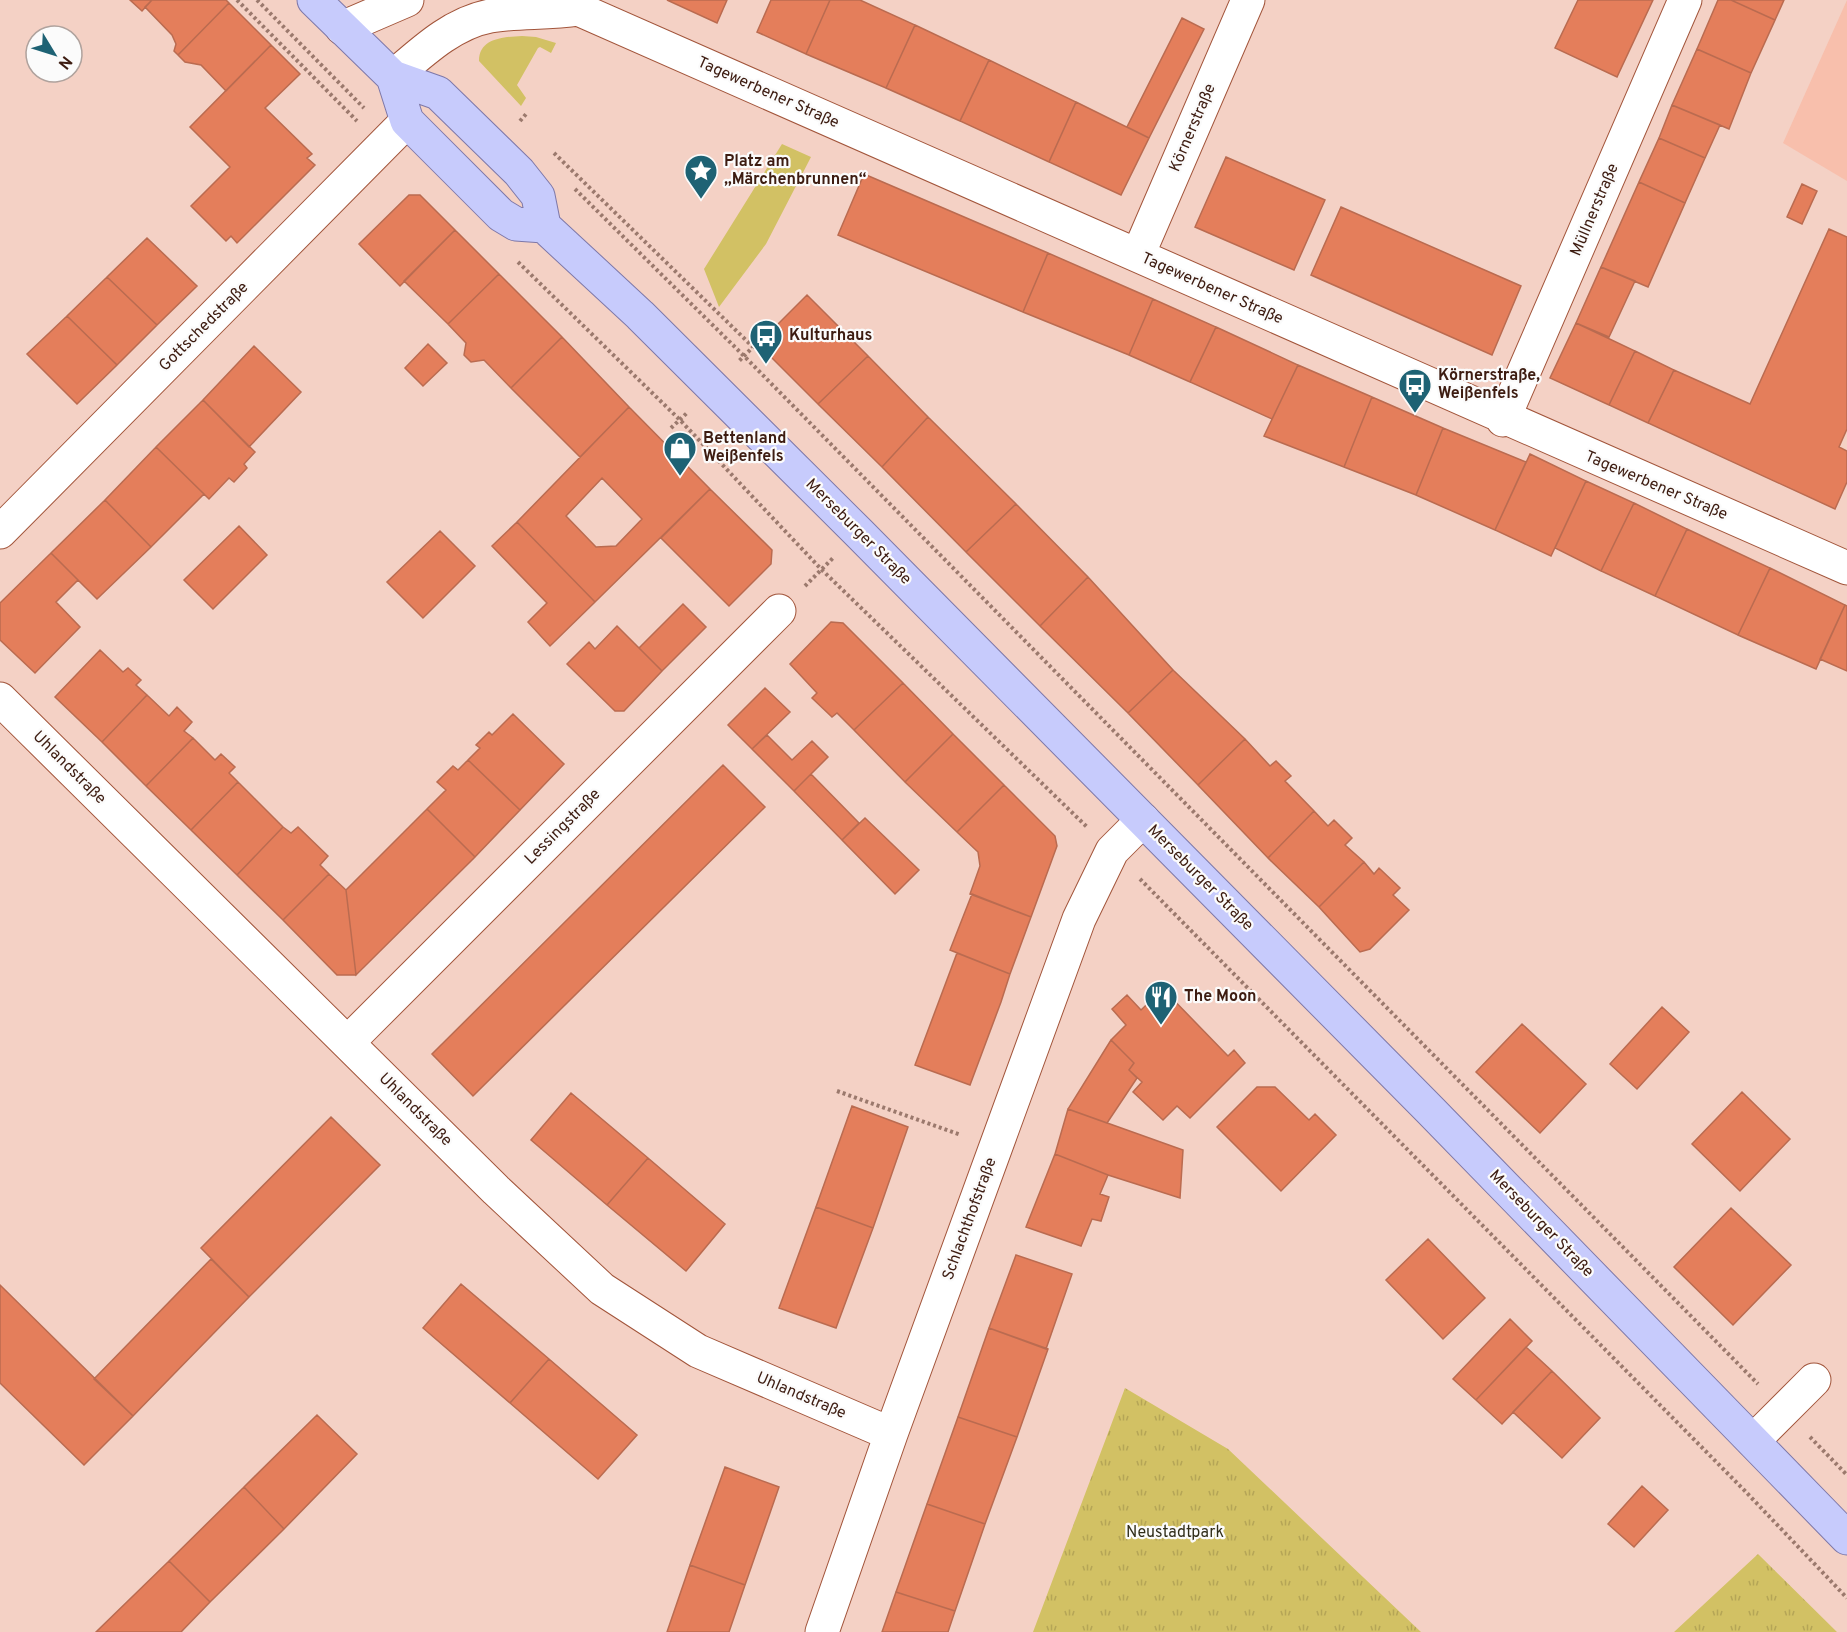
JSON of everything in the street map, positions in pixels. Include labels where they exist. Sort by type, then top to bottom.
[{"type":"main road","points":[[314,0],[393,77],[438,93],[490,143],[519,172],[538,196],[544,226],[516,224],[501,215],[394,135],[393,77]]},
{"type":"main road","name":"Merseburger Straße","points":[[544,226],[714,387],[859,532],[1430,1110],[1847,1538]]},
{"type":"street","points":[[342,28],[407,0]]},
{"type":"street","name":"Körnerstraße","points":[[1138,255],[1248,0]]},
{"type":"street","name":"Müllnerstraße","points":[[1503,420],[1686,0]]},
{"type":"street","points":[[393,77],[439,39],[476,20],[511,14],[560,12],[576,3]]},
{"type":"street","name":"Tagewerbener Straße","points":[[576,3],[1503,420],[1847,568]]},
{"type":"street","name":"Gottschedstraße","points":[[0,532],[394,135]]},
{"type":"street","name":"Lessingstraße","points":[[348,1042],[779,611]]},
{"type":"street","name":"Uhlandstraße","points":[[0,699],[496,1190],[602,1289],[698,1351],[891,1434]]},
{"type":"street","name":"Schlachthofstraße","points":[[822,1632],[891,1434],[1079,919],[1112,850],[1143,820]]},
{"type":"street","points":[[1753,1441],[1814,1380]]},
{"type":"path","points":[[237,0],[394,135]]},
{"type":"path","points":[[257,0],[394,135]]},
{"type":"path","points":[[514,114],[528,128]]},
{"type":"path","points":[[553,153],[753,347],[714,387]]},
{"type":"path","points":[[567,181],[744,356],[1847,1475]]},
{"type":"path","points":[[513,257],[680,420],[821,569],[1112,850],[1745,1491],[1847,1598]]},
{"type":"path","points":[[669,447],[680,436]]},
{"type":"path","points":[[779,611],[859,532]]},
{"type":"path","points":[[837,1091],[996,1147]]},
{"type":"shaded area","points":[[1847,0],[1847,181],[1783,143]]},
{"type":"green space","points":[[536,37],[556,43],[551,53],[538,48],[517,85],[526,98],[521,106],[479,61],[480,53],[488,43],[500,38]]},
{"type":"green space","points":[[782,144],[811,157],[766,244],[719,307],[704,269]]},
{"type":"green space","name":"Neustadtpark","points":[[1125,1388],[1228,1449],[1421,1632],[1033,1632]]},
{"type":"green space","points":[[1758,1554],[1837,1632],[1674,1632]]},
{"type":"building","points":[[130,0],[152,0],[142,11]]},
{"type":"building","points":[[152,0],[226,0],[229,3],[178,55],[174,51],[176,44],[172,35],[145,7]]},
{"type":"building","points":[[667,0],[727,0],[717,23]]},
{"type":"building","points":[[771,0],[830,0],[806,54],[757,32]]},
{"type":"building","points":[[830,0],[860,0],[915,25],[886,88],[806,54]]},
{"type":"building","points":[[1578,0],[1653,0],[1617,77],[1555,48]]},
{"type":"building","points":[[1718,0],[1731,0],[1775,20],[1751,73],[1697,49]]},
{"type":"building","points":[[1731,0],[1784,0],[1775,20]]},
{"type":"building","points":[[229,3],[271,45],[226,91],[201,65],[185,62],[178,55]]},
{"type":"building","points":[[1182,18],[1204,29],[1149,138],[1127,127]]},
{"type":"building","points":[[915,25],[989,60],[960,121],[886,88]]},
{"type":"building","points":[[271,45],[300,74],[265,108],[312,154],[307,158],[315,165],[237,243],[231,236],[226,241],[191,206],[230,167],[190,127]]},
{"type":"building","points":[[1697,49],[1751,73],[1729,129],[1672,105]]},
{"type":"building","points":[[989,60],[1076,102],[1049,162],[960,121]]},
{"type":"building","points":[[1076,102],[1149,138],[1121,195],[1049,162]]},
{"type":"building","points":[[1672,105],[1720,125],[1705,158],[1659,138]]},
{"type":"building","points":[[1659,138],[1705,158],[1685,203],[1639,182]]},
{"type":"building","points":[[1226,157],[1325,200],[1294,270],[1195,227]]},
{"type":"building","points":[[864,174],[1048,253],[1023,312],[838,235]]},
{"type":"building","points":[[1639,182],[1685,203],[1648,287],[1601,267]]},
{"type":"building","points":[[1802,184],[1817,191],[1802,224],[1787,217]]},
{"type":"building","points":[[409,195],[420,195],[455,230],[400,286],[359,244]]},
{"type":"building","points":[[1341,207],[1521,286],[1492,355],[1311,275]]},
{"type":"building","points":[[1829,229],[1847,237],[1847,429],[1839,447],[1847,451],[1847,482],[1835,509],[1648,423],[1674,370],[1750,404]]},
{"type":"building","points":[[455,230],[499,274],[448,324],[404,281]]},
{"type":"building","points":[[147,238],[197,286],[157,325],[107,277]]},
{"type":"building","points":[[1048,253],[1153,299],[1129,355],[1023,312]]},
{"type":"building","points":[[1601,267],[1635,281],[1609,337],[1576,323]]},
{"type":"building","points":[[499,274],[562,337],[511,388],[484,360],[471,362],[464,355],[466,343],[448,324]]},
{"type":"building","points":[[107,277],[157,325],[117,365],[67,316]]},
{"type":"building","points":[[807,295],[868,356],[818,404],[758,344]]},
{"type":"building","points":[[1153,299],[1216,327],[1190,382],[1129,355]]},
{"type":"building","points":[[67,316],[117,365],[77,404],[27,354]]},
{"type":"building","points":[[1576,323],[1635,351],[1609,405],[1550,378]]},
{"type":"building","points":[[1216,327],[1298,365],[1272,419],[1190,382]]},
{"type":"building","points":[[562,337],[629,407],[580,457],[511,388]]},
{"type":"building","points":[[428,344],[447,363],[423,386],[405,368]]},
{"type":"building","points":[[254,346],[301,392],[249,447],[203,400]]},
{"type":"building","points":[[1635,351],[1674,370],[1648,423],[1609,405]]},
{"type":"building","points":[[868,356],[928,417],[882,467],[818,404]]},
{"type":"building","points":[[1298,365],[1372,397],[1344,467],[1264,436]]},
{"type":"building","points":[[1372,397],[1443,428],[1416,495],[1344,467]]},
{"type":"building","points":[[203,400],[255,452],[244,464],[247,468],[234,482],[229,478],[209,499],[156,447]]},
{"type":"building","points":[[629,407],[710,489],[595,602],[517,522]],"holes":[[[602,478],[642,519],[616,546],[596,547],[566,516]]]},
{"type":"building","points":[[928,417],[1016,504],[966,552],[882,467]]},
{"type":"building","points":[[1443,428],[1526,462],[1495,530],[1416,495]]},
{"type":"building","points":[[156,447],[204,494],[151,547],[105,500]]},
{"type":"building","points":[[1530,454],[1586,481],[1551,556],[1495,530]]},
{"type":"building","points":[[1586,481],[1634,503],[1601,571],[1555,548]]},
{"type":"building","points":[[710,489],[772,550],[771,564],[729,606],[661,538]]},
{"type":"building","points":[[105,500],[151,547],[97,599],[51,553]]},
{"type":"building","points":[[1634,503],[1687,529],[1655,596],[1601,571]]},
{"type":"building","points":[[1016,504],[1088,577],[1040,626],[966,552]]},
{"type":"building","points":[[517,522],[595,602],[550,646],[528,622],[547,603],[492,546]]},
{"type":"building","points":[[239,526],[267,555],[213,609],[184,580]]},
{"type":"building","points":[[1687,529],[1770,568],[1738,635],[1655,596]]},
{"type":"building","points":[[440,531],[475,566],[423,618],[387,582]]},
{"type":"building","points":[[51,553],[78,580],[56,602],[80,627],[35,673],[0,640],[0,603]]},
{"type":"building","points":[[1770,568],[1845,605],[1816,669],[1738,635]]},
{"type":"building","points":[[1088,577],[1173,670],[1128,713],[1040,626]]},
{"type":"building","points":[[683,604],[706,627],[662,671],[639,648]]},
{"type":"building","points":[[1845,605],[1847,606],[1847,671],[1820,659]]},
{"type":"building","points":[[831,622],[843,623],[903,683],[854,730],[837,713],[832,717],[812,698],[817,693],[790,664]]},
{"type":"building","points":[[617,626],[662,671],[624,711],[615,711],[567,664],[589,642],[595,649]]},
{"type":"building","points":[[100,650],[123,672],[128,668],[141,680],[136,685],[147,695],[102,742],[55,697]]},
{"type":"building","points":[[1173,670],[1245,739],[1198,785],[1128,713]]},
{"type":"building","points":[[903,683],[953,734],[905,782],[854,730]]},
{"type":"building","points":[[765,688],[790,712],[752,749],[728,725]]},
{"type":"building","points":[[147,695],[169,716],[177,707],[192,722],[184,731],[193,738],[146,786],[102,742]]},
{"type":"building","points":[[513,714],[564,764],[520,810],[468,760],[480,748],[476,745],[489,732],[492,735]]},
{"type":"building","points":[[953,734],[1004,785],[957,832],[905,782]]},
{"type":"building","points":[[767,735],[792,760],[812,741],[828,757],[794,791],[752,749]]},
{"type":"building","points":[[193,738],[215,760],[221,754],[235,767],[229,773],[238,782],[191,830],[146,786]]},
{"type":"building","points":[[1245,739],[1270,766],[1276,761],[1291,776],[1285,781],[1314,811],[1268,858],[1198,785]]},
{"type":"building","points":[[468,760],[520,810],[475,857],[427,809],[446,790],[437,782],[453,766],[458,770]]},
{"type":"building","points":[[723,765],[765,807],[473,1096],[432,1054]]},
{"type":"building","points":[[811,774],[859,823],[842,840],[794,791]]},
{"type":"building","points":[[238,782],[283,827],[237,875],[191,830]]},
{"type":"building","points":[[1004,785],[1055,836],[1057,846],[1031,917],[970,894],[980,866],[978,852],[957,832]]},
{"type":"building","points":[[427,809],[475,857],[356,975],[346,890]]},
{"type":"building","points":[[1314,811],[1328,826],[1334,820],[1352,838],[1345,845],[1364,862],[1319,907],[1268,858]]},
{"type":"building","points":[[865,818],[919,870],[895,894],[842,840]]},
{"type":"building","points":[[283,827],[291,833],[298,827],[328,856],[320,865],[329,874],[283,920],[237,875]]},
{"type":"building","points":[[1364,862],[1374,874],[1379,868],[1400,888],[1393,895],[1409,910],[1370,949],[1360,952],[1319,907]]},
{"type":"building","points":[[329,874],[346,890],[356,975],[337,975],[283,920]]},
{"type":"building","points":[[972,894],[1031,917],[1010,974],[950,950]]},
{"type":"building","points":[[957,953],[1010,974],[970,1085],[915,1065]]},
{"type":"building","points":[[1163,989],[1228,1056],[1234,1050],[1245,1063],[1190,1118],[1177,1106],[1163,1120],[1133,1092],[1142,1082],[1129,1070],[1134,1063],[1111,1040],[1126,1025],[1112,1009],[1127,995],[1141,1010]]},
{"type":"building","points":[[1662,1007],[1689,1032],[1637,1089],[1610,1064]]},
{"type":"building","points":[[1522,1024],[1586,1084],[1540,1133],[1476,1072]]},
{"type":"building","points":[[1111,1040],[1134,1063],[1129,1070],[1137,1078],[1107,1123],[1068,1109]]},
{"type":"building","points":[[1257,1087],[1275,1087],[1309,1120],[1315,1114],[1336,1135],[1281,1191],[1217,1127]]},
{"type":"building","points":[[1742,1092],[1790,1139],[1740,1191],[1692,1144]]},
{"type":"building","points":[[571,1093],[648,1158],[607,1205],[531,1140]]},
{"type":"building","points":[[852,1106],[908,1127],[873,1228],[816,1207]]},
{"type":"building","points":[[1068,1109],[1183,1150],[1180,1198],[1108,1175],[1055,1154]]},
{"type":"building","points":[[331,1117],[380,1165],[249,1297],[201,1248]]},
{"type":"building","points":[[1055,1154],[1108,1175],[1100,1194],[1109,1197],[1101,1221],[1092,1219],[1081,1246],[1026,1227]]},
{"type":"building","points":[[648,1158],[725,1224],[686,1271],[607,1205]]},
{"type":"building","points":[[816,1207],[873,1228],[836,1328],[779,1308]]},
{"type":"building","points":[[1731,1208],[1791,1265],[1733,1325],[1674,1267]]},
{"type":"building","points":[[1428,1239],[1485,1298],[1443,1339],[1386,1280]]},
{"type":"building","points":[[1016,1255],[1072,1274],[1046,1349],[989,1328]]},
{"type":"building","points":[[211,1259],[249,1297],[133,1416],[94,1379]]},
{"type":"building","points":[[461,1284],[549,1359],[510,1403],[423,1328]]},
{"type":"building","points":[[0,1285],[133,1416],[84,1465],[0,1383]]},
{"type":"building","points":[[1510,1319],[1532,1341],[1476,1400],[1453,1379]]},
{"type":"building","points":[[989,1328],[1048,1349],[1017,1437],[958,1417]]},
{"type":"building","points":[[1526,1347],[1552,1371],[1502,1424],[1476,1400]]},
{"type":"building","points":[[549,1359],[637,1435],[598,1479],[510,1403]]},
{"type":"building","points":[[1552,1371],[1600,1418],[1562,1458],[1513,1412]]},
{"type":"building","points":[[317,1415],[357,1454],[284,1529],[244,1487]]},
{"type":"building","points":[[958,1417],[1017,1437],[985,1524],[927,1504]]},
{"type":"building","points":[[725,1467],[779,1487],[745,1585],[690,1565]]},
{"type":"building","points":[[1642,1486],[1668,1510],[1634,1547],[1608,1524]]},
{"type":"building","points":[[244,1487],[284,1529],[210,1602],[169,1561]]},
{"type":"building","points":[[927,1504],[985,1524],[955,1611],[896,1592]]},
{"type":"building","points":[[169,1561],[210,1602],[181,1632],[96,1632]]},
{"type":"building","points":[[690,1565],[745,1585],[729,1632],[667,1632]]},
{"type":"building","points":[[896,1592],[955,1611],[948,1632],[882,1632]]},
{"type":"place","name":"Platz am „Märchenbrunnen“","points":[[701,200]]},
{"type":"place","name":"Kulturhaus","points":[[766,365]]},
{"type":"place","name":"Körnerstraße, Weißenfels","points":[[1415,414]]},
{"type":"place","name":"Bettenland Weißenfels","points":[[680,477]]},
{"type":"place","name":"The Moon","points":[[1161,1026]]}]
